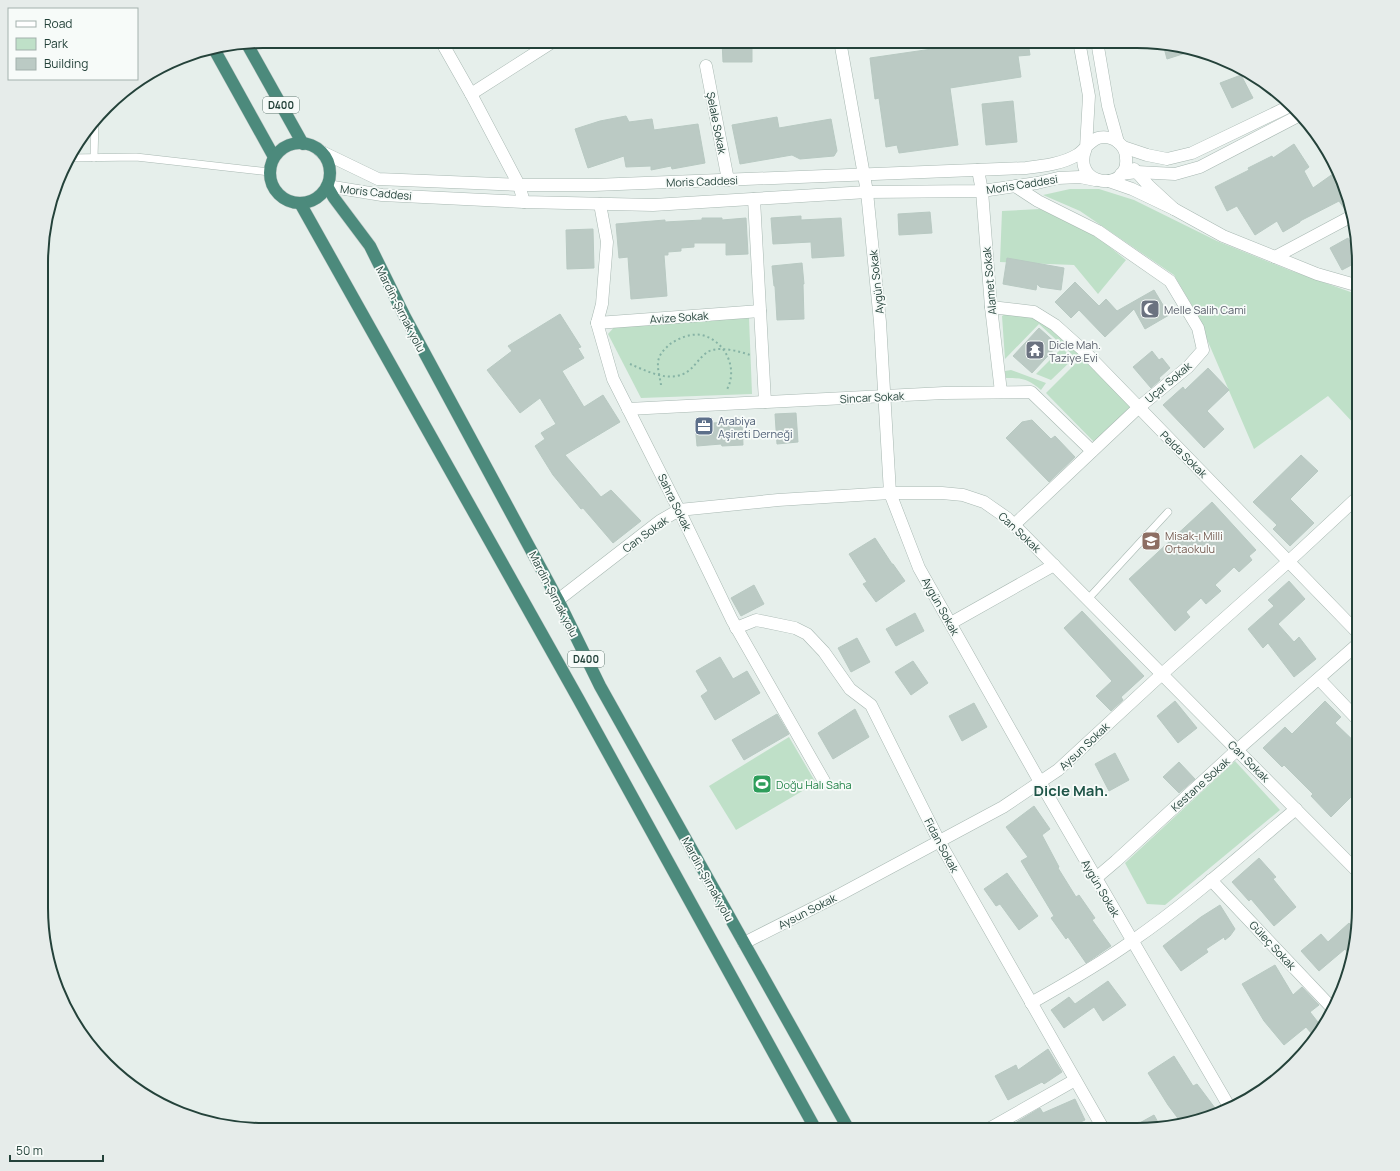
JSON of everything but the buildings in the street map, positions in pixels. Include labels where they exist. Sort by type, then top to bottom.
[{"type":"highway","name":"D400","points":[[249,48],[303,144]]},
{"type":"highway","points":[[216,53],[274,157]]},
{"type":"highway","points":[[294,144],[312,146],[320,151],[326,159],[329,168],[329,178],[327,186],[318,197],[306,203],[300,203],[288,201],[278,194],[272,184],[270,172],[274,157],[286,146],[294,144]]},
{"type":"highway","name":"Mardin-Şırnak yolu","points":[[327,186],[334,198],[370,246],[404,315],[558,600],[600,686],[845,1123]]},
{"type":"highway","points":[[300,203],[583,707],[812,1123]]},
{"type":"street","points":[[445,48],[519,185],[524,202]]},
{"type":"street","points":[[471,94],[543,48]]},
{"type":"street","name":"Aygün Sokak","points":[[841,48],[867,192],[880,322],[890,493],[919,568],[1040,782],[1227,1103]]},
{"type":"street","points":[[1080,48],[1089,96],[1086,148]]},
{"type":"street","points":[[1099,48],[1108,106],[1121,145],[1126,154],[1127,161],[1125,168],[1116,179],[1102,182],[1095,180],[1085,170],[1083,155],[1090,142],[1097,139],[1104,137],[1112,138],[1121,145],[1147,156],[1166,159],[1192,152],[1286,108]]},
{"type":"street","name":"Şelale Sokak","points":[[706,66],[728,180]]},
{"type":"street","points":[[1121,174],[1137,172],[1175,174],[1200,167],[1295,117]]},
{"type":"street","name":"Moris Caddesi","points":[[320,151],[378,180],[519,185],[594,185],[1026,168],[1058,163],[1076,156],[1086,148]]},
{"type":"street","points":[[1127,161],[1174,209]]},
{"type":"street","name":"Alamet Sokak","points":[[978,170],[982,191],[991,307],[1001,392]]},
{"type":"street","name":"Moris Caddesi","points":[[327,186],[382,195],[524,202],[652,205],[867,192],[982,191],[1037,183],[1058,178],[1080,177],[1095,180]]},
{"type":"street","points":[[1109,181],[1132,189],[1174,209],[1223,236],[1317,274],[1352,284]]},
{"type":"street","name":"Uçar Sokak","points":[[1014,525],[1138,408],[1188,367],[1203,350],[1198,328],[1170,281],[1098,231],[1038,201],[1015,186]]},
{"type":"street","points":[[754,199],[765,402]]},
{"type":"street","points":[[597,323],[602,304],[607,242],[600,204]]},
{"type":"street","points":[[1275,257],[1347,218]]},
{"type":"street","name":"Pelda Sokak","points":[[991,307],[1034,312],[1055,324],[1084,351],[1352,627]]},
{"type":"street","name":"Avize Sokak","points":[[597,323],[760,311]]},
{"type":"street","name":"Sahra Sokak","points":[[597,323],[613,379],[736,628],[824,781]]},
{"type":"street","name":"Sincar Sokak","points":[[628,409],[944,393],[1031,392],[1092,451]]},
{"type":"street","name":"Can Sokak","points":[[558,600],[660,521],[679,510],[778,500],[890,493],[942,493],[963,495],[984,502],[1008,518],[1352,867]]},
{"type":"street","name":"Aysun Sokak","points":[[744,943],[1003,807],[1058,770],[1352,502]]},
{"type":"street","points":[[951,623],[1054,565]]},
{"type":"street","name":"Fidan Sokak","points":[[736,628],[756,620],[795,628],[807,634],[824,652],[850,689],[871,706],[939,841],[1030,1003],[1100,1123]]},
{"type":"street","name":"Kestane Sokak","points":[[1096,878],[1237,750],[1352,649]]},
{"type":"street","points":[[1319,679],[1352,714]]},
{"type":"street","points":[[1030,1003],[1088,971],[1133,941],[1211,880],[1296,809]]},
{"type":"street","name":"Güleç Sokak","points":[[1211,880],[1329,1005]]},
{"type":"street","points":[[999,1123],[1075,1080]]},
{"type":"lane","points":[[94,158],[95,129]]},
{"type":"lane","points":[[75,158],[136,157],[270,172]]},
{"type":"lane","points":[[1088,599],[1168,512]]},
{"type":"path","points":[[661,385],[658,359],[664,349],[678,338],[702,335],[715,341],[724,350],[729,359],[732,371],[729,386],[726,391]]},
{"type":"path","points":[[630,364],[659,374],[675,376],[694,367],[710,350],[738,351],[762,361]]},
{"type":"green space","points":[[1070,189],[1099,189],[1134,200],[1217,241],[1289,270],[1352,292],[1352,422],[1328,396],[1254,449],[1194,309],[1174,275],[1080,211],[1043,195]]},
{"type":"green space","points":[[1040,209],[1091,232],[1126,260],[1098,294],[1074,265],[1000,262],[1002,211]]},
{"type":"green space","points":[[1008,312],[1038,317],[1079,353],[1076,358],[1039,324],[1005,359],[1002,316]]},
{"type":"green space","points":[[749,318],[752,394],[641,398],[608,334],[617,324]]},
{"type":"green space","points":[[1062,348],[1073,359],[1051,380],[1036,374]]},
{"type":"green space","points":[[1082,357],[1133,409],[1097,445],[1046,393]]},
{"type":"green space","points":[[1011,370],[1046,383],[1041,390],[1025,380],[1006,378],[1005,371]]},
{"type":"green space","name":"Doğu Halı Saha","points":[[789,737],[816,783],[736,830],[709,786]]},
{"type":"green space","points":[[1235,761],[1280,810],[1165,905],[1147,904],[1125,863]]},
{"type":"place","name":"Melle Salih Cami","points":[[1150,309]]},
{"type":"place","name":"Dicle Mah. Taziye Evi","points":[[1035,350]]},
{"type":"place","name":"Arabiya Aşireti Derneği","points":[[704,426]]},
{"type":"place","name":"Misak-ı Milli Ortaokulu","points":[[1151,541]]},
{"type":"place","name":"Doğu Halı Saha","points":[[762,784]]},
{"type":"district","name":"Dicle Mah.","points":[[1071,790]]}]
